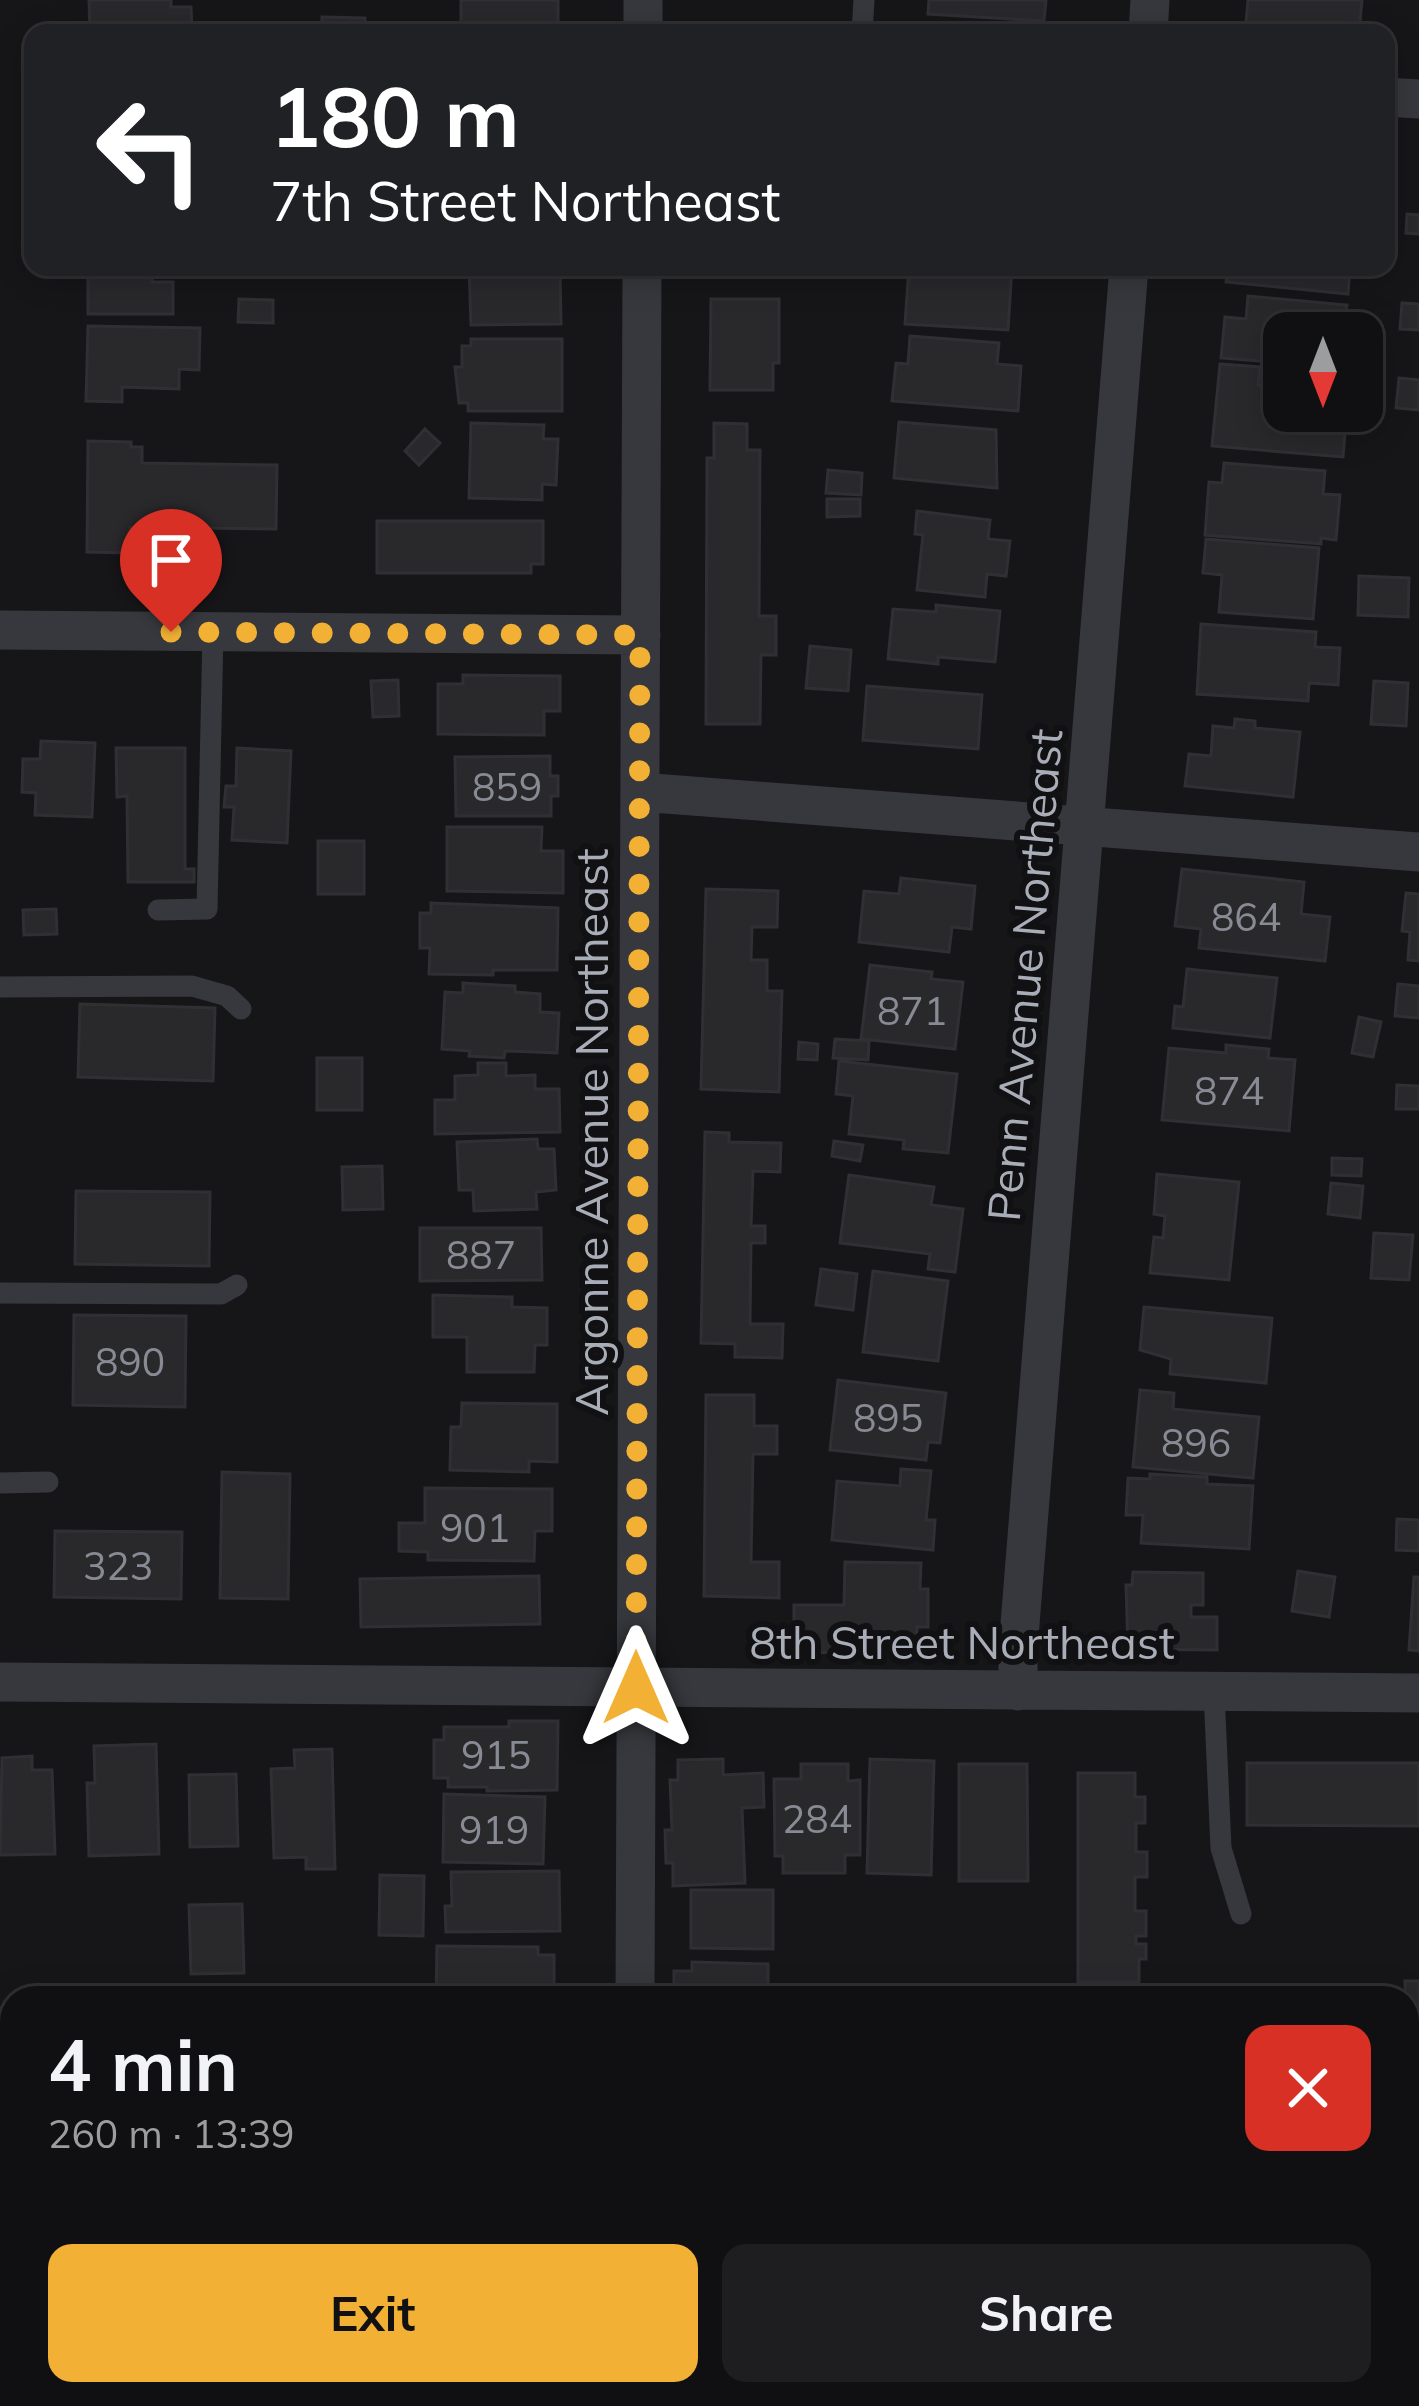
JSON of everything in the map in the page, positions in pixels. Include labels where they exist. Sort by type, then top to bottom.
[{"type":"street","name":"Argonne Avenue Northeast","points":[[635,1986],[642,276]]},
{"type":"street","name":"Penn Avenue Northeast","points":[[1018,1690],[1128,276]]},
{"type":"street","points":[[0,630],[640,635]]},
{"type":"street","points":[[640,792],[1419,852]]},
{"type":"street","name":"8th Street Northeast","points":[[0,1682],[1419,1694]]},
{"type":"lane","points":[[158,910],[207,909],[213,632]]},
{"type":"lane","points":[[0,987],[192,986],[226,996],[242,1009]]},
{"type":"lane","points":[[0,1293],[221,1294],[237,1285]]},
{"type":"lane","points":[[0,1483],[48,1482]]},
{"type":"lane","points":[[1214,1692],[1221,1848],[1241,1914]]},
{"type":"building","points":[[89,0],[171,0],[171,7],[191,7],[192,24],[90,24]]},
{"type":"building","points":[[461,0],[558,0],[558,24],[461,24]]},
{"type":"building","points":[[929,0],[1046,0],[1044,21],[928,14]]},
{"type":"building","points":[[1248,0],[1362,0],[1360,24],[1246,24]]},
{"type":"building","points":[[322,17],[365,18],[365,24],[322,24]]},
{"type":"building","points":[[1407,214],[1419,215],[1419,234],[1406,233]]},
{"type":"building","points":[[88,276],[152,276],[152,282],[173,282],[173,314],[88,314]]},
{"type":"building","points":[[469,276],[560,276],[561,324],[471,325]]},
{"type":"building","points":[[908,276],[1011,276],[1008,330],[905,324]]},
{"type":"building","points":[[1227,276],[1349,276],[1348,294],[1226,282]]},
{"type":"building","points":[[1248,296],[1347,305],[1346,312],[1263,312],[1263,361],[1221,358],[1225,317],[1246,319]]},
{"type":"building","points":[[239,299],[273,300],[273,323],[238,322]]},
{"type":"building","points":[[711,299],[779,299],[779,363],[773,363],[773,390],[710,390]]},
{"type":"building","points":[[1402,303],[1419,304],[1419,330],[1400,329]]},
{"type":"building","points":[[88,326],[200,328],[199,370],[179,369],[179,389],[122,387],[122,402],[86,401]]},
{"type":"building","points":[[910,336],[999,343],[997,364],[1021,366],[1018,411],[892,401],[896,363],[908,364]]},
{"type":"building","points":[[471,339],[562,339],[562,411],[468,411],[468,403],[459,403],[455,367],[462,367],[462,346],[471,346]]},
{"type":"building","points":[[1220,364],[1260,367],[1263,432],[1345,433],[1343,457],[1212,446]]},
{"type":"building","points":[[1399,378],[1419,380],[1419,410],[1396,408]]},
{"type":"building","points":[[899,422],[996,430],[997,488],[894,478]]},
{"type":"building","points":[[471,423],[544,425],[543,439],[558,439],[556,485],[542,484],[542,500],[469,498]]},
{"type":"building","points":[[714,423],[747,424],[747,450],[760,450],[759,616],[776,616],[776,655],[761,655],[760,724],[706,724],[707,458],[714,458]]},
{"type":"building","points":[[425,429],[440,443],[419,465],[405,451]]},
{"type":"building","points":[[88,441],[131,442],[131,447],[142,447],[142,463],[277,465],[276,529],[130,527],[130,553],[87,552]]},
{"type":"building","points":[[1224,463],[1325,471],[1323,494],[1340,495],[1336,540],[1321,538],[1321,544],[1205,535],[1209,482],[1222,483]]},
{"type":"building","points":[[828,470],[862,473],[861,495],[826,493]]},
{"type":"building","points":[[827,499],[860,499],[860,516],[827,517]]},
{"type":"building","points":[[917,511],[990,520],[988,539],[1010,541],[1006,576],[987,574],[985,597],[917,590],[923,535],[915,534]]},
{"type":"building","points":[[377,521],[543,521],[543,564],[531,564],[531,573],[377,573]]},
{"type":"building","points":[[1206,539],[1319,548],[1313,619],[1219,612],[1222,575],[1203,573]]},
{"type":"building","points":[[1359,576],[1409,578],[1408,617],[1358,615]]},
{"type":"building","points":[[936,605],[1000,611],[995,662],[888,659],[893,609],[936,612]]},
{"type":"building","points":[[1201,624],[1316,632],[1315,647],[1340,648],[1338,685],[1309,683],[1308,701],[1197,694]]},
{"type":"building","points":[[810,646],[851,650],[848,691],[806,688]]},
{"type":"building","points":[[463,675],[560,676],[560,711],[544,711],[544,735],[438,734],[438,684],[463,684]]},
{"type":"building","points":[[398,680],[399,716],[373,717],[371,681]]},
{"type":"building","points":[[1374,681],[1408,683],[1406,726],[1371,724]]},
{"type":"building","points":[[867,686],[982,695],[978,749],[863,740]]},
{"type":"building","points":[[1235,719],[1255,721],[1255,728],[1300,732],[1293,797],[1185,786],[1189,754],[1211,756],[1213,726],[1234,728]]},
{"type":"building","points":[[41,741],[95,743],[92,817],[35,815],[36,793],[22,792],[23,759],[40,759]]},
{"type":"building","points":[[116,748],[185,748],[185,869],[194,869],[194,882],[128,882],[127,796],[117,797]]},
{"type":"building","points":[[237,748],[291,751],[287,843],[232,840],[234,807],[224,807],[226,786],[236,786]]},
{"type":"building","points":[[550,756],[550,776],[558,776],[551,816],[456,816],[455,757]]},
{"type":"building","points":[[447,827],[542,827],[541,851],[563,851],[563,893],[447,891]]},
{"type":"building","points":[[318,841],[364,841],[364,894],[318,894]]},
{"type":"building","points":[[1182,869],[1304,882],[1301,914],[1330,917],[1325,961],[1199,948],[1201,929],[1175,926]]},
{"type":"building","points":[[901,878],[975,886],[971,929],[952,927],[949,952],[859,942],[864,891],[899,894]]},
{"type":"building","points":[[706,889],[778,891],[777,927],[752,927],[751,960],[767,960],[767,991],[782,991],[779,1092],[701,1089]]},
{"type":"building","points":[[1406,893],[1419,894],[1419,961],[1408,960],[1410,932],[1402,931]]},
{"type":"building","points":[[431,903],[558,908],[557,970],[429,974],[430,948],[420,948],[420,913],[431,913]]},
{"type":"building","points":[[56,909],[57,934],[24,935],[23,910]]},
{"type":"building","points":[[870,965],[932,972],[931,979],[963,982],[955,1049],[861,1039]]},
{"type":"building","points":[[1187,969],[1277,978],[1270,1038],[1173,1028],[1175,1006],[1183,1007]]},
{"type":"building","points":[[463,983],[515,986],[515,992],[540,994],[540,1012],[559,1013],[557,1053],[505,1051],[504,1058],[442,1049],[445,992],[463,993]]},
{"type":"building","points":[[1398,984],[1419,986],[1419,1018],[1395,1016]]},
{"type":"building","points":[[80,1004],[215,1008],[213,1081],[78,1077]]},
{"type":"building","points":[[1359,1017],[1381,1022],[1373,1057],[1352,1053]]},
{"type":"building","points":[[835,1039],[869,1041],[868,1060],[833,1058]]},
{"type":"building","points":[[799,1042],[818,1044],[817,1060],[798,1059]]},
{"type":"building","points":[[1226,1045],[1269,1049],[1268,1058],[1295,1060],[1289,1131],[1162,1120],[1169,1048],[1226,1053]]},
{"type":"building","points":[[317,1058],[362,1058],[362,1110],[317,1110]]},
{"type":"building","points":[[839,1061],[957,1074],[948,1153],[903,1149],[904,1140],[849,1134],[853,1096],[836,1094]]},
{"type":"building","points":[[478,1063],[506,1063],[506,1076],[535,1075],[535,1089],[559,1089],[560,1132],[435,1134],[435,1100],[455,1100],[455,1076],[478,1075]]},
{"type":"building","points":[[1397,1085],[1419,1086],[1419,1109],[1396,1109]]},
{"type":"building","points":[[705,1132],[729,1133],[729,1142],[781,1143],[780,1172],[753,1171],[751,1226],[765,1226],[765,1243],[751,1243],[750,1324],[783,1324],[782,1358],[735,1357],[735,1344],[701,1343]]},
{"type":"building","points":[[537,1139],[538,1149],[554,1149],[556,1190],[536,1192],[537,1209],[474,1211],[473,1190],[459,1190],[457,1142]]},
{"type":"building","points":[[834,1141],[863,1145],[860,1161],[832,1156]]},
{"type":"building","points":[[1332,1158],[1362,1159],[1361,1176],[1332,1175]]},
{"type":"building","points":[[382,1166],[383,1209],[343,1210],[342,1167]]},
{"type":"building","points":[[1157,1174],[1239,1182],[1229,1280],[1150,1273],[1154,1237],[1163,1238],[1165,1216],[1154,1214]]},
{"type":"building","points":[[849,1175],[934,1187],[931,1205],[963,1209],[955,1272],[928,1269],[930,1254],[840,1243]]},
{"type":"building","points":[[1331,1183],[1363,1186],[1360,1218],[1328,1214]]},
{"type":"building","points":[[76,1191],[210,1192],[209,1266],[75,1264]]},
{"type":"building","points":[[420,1228],[541,1228],[542,1280],[420,1281]]},
{"type":"building","points":[[1374,1233],[1413,1235],[1409,1280],[1371,1278]]},
{"type":"building","points":[[821,1269],[857,1274],[853,1310],[816,1305]]},
{"type":"building","points":[[873,1271],[948,1281],[938,1361],[863,1352]]},
{"type":"building","points":[[433,1295],[512,1297],[512,1307],[547,1308],[547,1345],[535,1345],[534,1372],[467,1372],[467,1337],[433,1337]]},
{"type":"building","points":[[1144,1307],[1272,1318],[1266,1383],[1170,1374],[1171,1359],[1140,1350]]},
{"type":"building","points":[[74,1315],[186,1316],[185,1407],[73,1405]]},
{"type":"building","points":[[838,1380],[946,1393],[940,1443],[928,1442],[926,1460],[830,1450]]},
{"type":"building","points":[[1140,1390],[1174,1393],[1173,1409],[1259,1417],[1253,1478],[1133,1467]]},
{"type":"building","points":[[706,1395],[754,1395],[754,1426],[777,1426],[777,1454],[753,1454],[751,1562],[779,1562],[779,1598],[704,1596]]},
{"type":"building","points":[[462,1403],[557,1404],[557,1462],[529,1461],[529,1472],[450,1470],[451,1427],[461,1427]]},
{"type":"building","points":[[901,1469],[931,1471],[926,1520],[935,1520],[933,1550],[832,1540],[837,1481],[900,1486]]},
{"type":"building","points":[[222,1472],[290,1474],[288,1599],[220,1598]]},
{"type":"building","points":[[1150,1474],[1207,1477],[1207,1484],[1253,1486],[1249,1549],[1141,1543],[1143,1515],[1126,1515],[1128,1478],[1150,1479]]},
{"type":"building","points":[[425,1488],[552,1489],[552,1531],[535,1531],[534,1561],[428,1560],[428,1552],[399,1551],[399,1523],[425,1523]]},
{"type":"building","points":[[1397,1519],[1419,1520],[1419,1551],[1396,1550]]},
{"type":"building","points":[[55,1531],[182,1532],[181,1599],[54,1597]]},
{"type":"building","points":[[845,1562],[921,1563],[920,1589],[928,1589],[928,1627],[917,1627],[916,1654],[794,1652],[794,1605],[844,1605]]},
{"type":"building","points":[[1298,1571],[1335,1577],[1329,1617],[1292,1611]]},
{"type":"building","points":[[1133,1572],[1203,1573],[1203,1605],[1191,1605],[1191,1617],[1217,1617],[1217,1650],[1128,1649],[1126,1585],[1132,1585]]},
{"type":"building","points":[[539,1576],[540,1624],[361,1627],[360,1579]]},
{"type":"building","points":[[1414,1577],[1419,1577],[1419,1651],[1409,1650]]},
{"type":"building","points":[[509,1721],[558,1721],[557,1790],[487,1791],[487,1787],[448,1787],[448,1778],[434,1778],[434,1740],[444,1740],[444,1727],[509,1727]]},
{"type":"building","points":[[156,1744],[159,1854],[89,1856],[87,1783],[95,1783],[94,1746]]},
{"type":"building","points":[[332,1749],[335,1869],[306,1869],[306,1857],[274,1858],[271,1769],[295,1768],[294,1750]]},
{"type":"building","points":[[32,1756],[32,1770],[52,1770],[55,1854],[0,1855],[2,1758]]},
{"type":"building","points":[[723,1759],[723,1775],[763,1773],[764,1807],[742,1808],[745,1883],[673,1886],[673,1863],[666,1863],[665,1830],[672,1830],[670,1780],[678,1780],[678,1760]]},
{"type":"building","points":[[870,1759],[934,1761],[931,1875],[867,1873]]},
{"type":"building","points":[[1247,1763],[1419,1763],[1419,1826],[1247,1825]]},
{"type":"building","points":[[801,1764],[848,1764],[848,1781],[860,1780],[860,1855],[845,1855],[845,1873],[783,1873],[783,1856],[775,1856],[774,1779],[801,1779]]},
{"type":"building","points":[[959,1764],[1027,1764],[1028,1881],[959,1881]]},
{"type":"building","points":[[1078,1773],[1135,1773],[1135,1797],[1145,1797],[1145,1823],[1136,1823],[1136,1852],[1147,1852],[1147,1877],[1135,1877],[1135,1911],[1146,1911],[1146,1936],[1136,1936],[1136,1944],[1146,1944],[1146,1959],[1139,1959],[1139,1982],[1078,1982]]},
{"type":"building","points":[[236,1774],[238,1846],[190,1847],[189,1775]]},
{"type":"building","points":[[444,1794],[545,1797],[543,1864],[443,1862]]},
{"type":"building","points":[[559,1871],[560,1931],[446,1932],[445,1906],[452,1906],[451,1872]]},
{"type":"building","points":[[380,1875],[424,1876],[423,1936],[379,1935]]},
{"type":"building","points":[[691,1890],[773,1890],[773,1949],[691,1948]]},
{"type":"building","points":[[242,1904],[244,1973],[191,1974],[189,1905]]},
{"type":"building","points":[[437,1946],[538,1947],[538,1955],[554,1955],[554,1986],[436,1986]]},
{"type":"building","points":[[692,1962],[768,1964],[768,1986],[674,1986],[674,1971],[692,1971]]},
{"type":"route","points":[[171,632],[640,635],[636,1688]]}]
